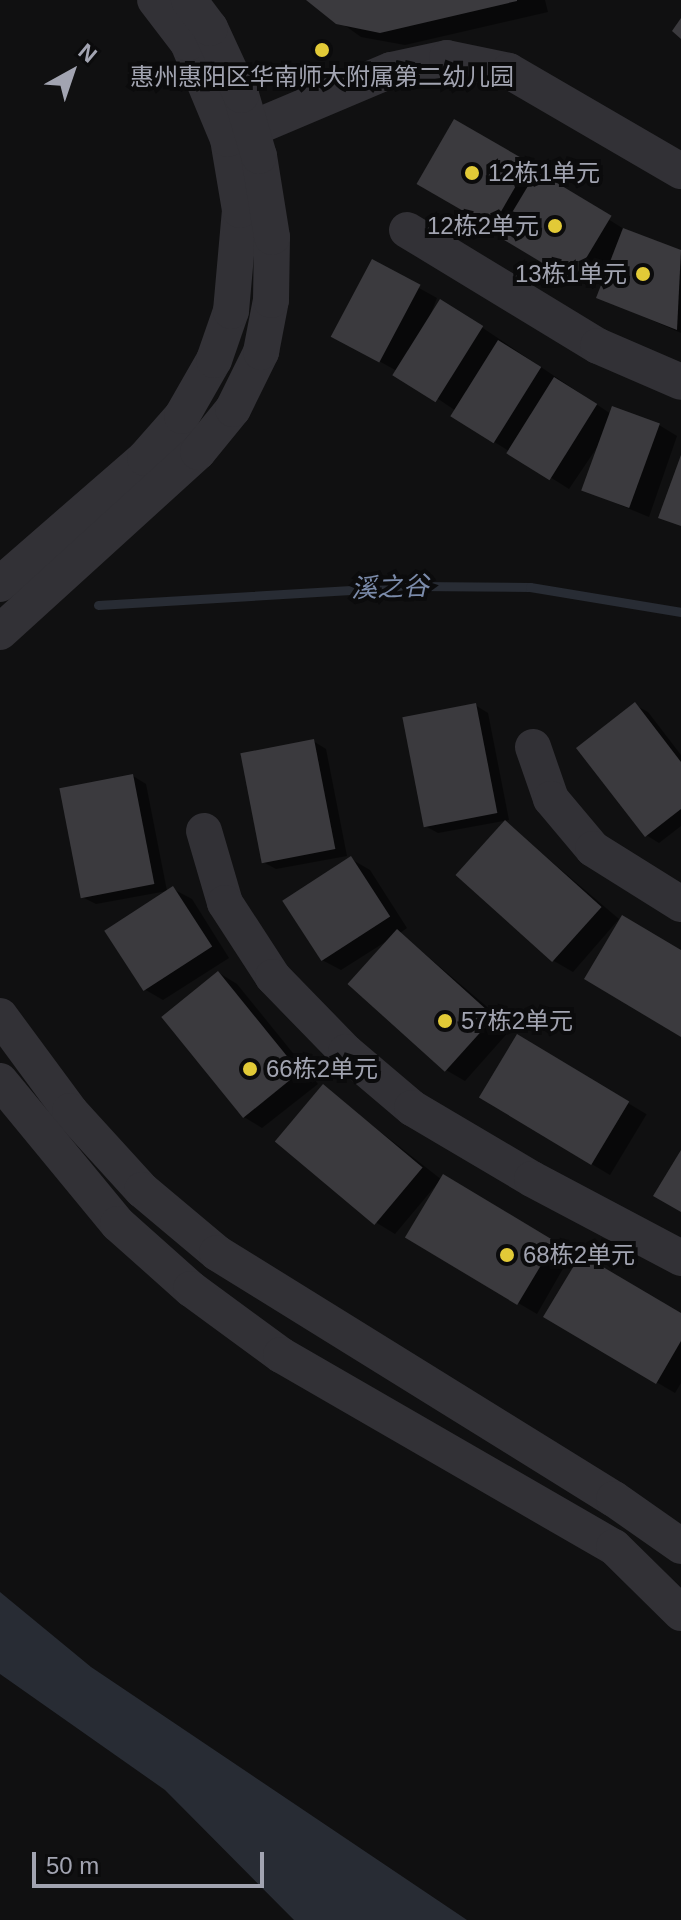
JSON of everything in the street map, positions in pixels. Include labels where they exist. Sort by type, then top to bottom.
[{"type":"street","points":[[0,584],[145,458],[182,416],[214,360],[231,311],[238,263],[240,134],[188,43],[155,0]]},
{"type":"street","points":[[0,632],[198,452],[233,409],[261,352],[271,300],[272,237],[210,28],[189,0]]},
{"type":"street","points":[[240,134],[378,75],[447,58],[509,71],[588,112],[681,171]]},
{"type":"street","points":[[407,230],[598,346],[681,382]]},
{"type":"street","points":[[533,747],[551,799],[593,849],[681,904]]},
{"type":"street","points":[[204,831],[225,903],[273,977],[346,1052],[412,1108],[532,1179],[681,1258]]},
{"type":"street","points":[[0,1016],[70,1111],[142,1190],[217,1253],[614,1499],[681,1546]]},
{"type":"street","points":[[0,1081],[118,1224],[191,1289],[281,1355],[614,1547],[681,1613]]},
{"type":"shaded area","points":[[0,1592],[91,1667],[467,1920],[294,1920],[165,1790],[0,1674]]},
{"type":"building","points":[[306,0],[517,1],[380,33],[336,24]]},
{"type":"building","points":[[681,18],[681,39],[672,31]]},
{"type":"building","name":"12栋1单元","points":[[454,119],[529,162],[492,227],[416,184]]},
{"type":"building","name":"12栋2单元","points":[[537,171],[612,216],[572,281],[498,236]]},
{"type":"building","name":"13栋1单元","points":[[623,228],[681,250],[677,330],[596,298]]},
{"type":"building","points":[[372,259],[421,285],[379,363],[331,337]]},
{"type":"building","points":[[440,299],[483,326],[436,402],[392,375]]},
{"type":"building","points":[[498,340],[541,367],[494,443],[450,416]]},
{"type":"building","points":[[554,377],[597,404],[550,480],[506,453]]},
{"type":"building","points":[[612,406],[660,423],[629,508],[581,491]]},
{"type":"building","points":[[681,455],[681,526],[658,518]]},
{"type":"building","points":[[635,702],[681,762],[681,809],[645,837],[576,748]]},
{"type":"building","points":[[476,703],[497,813],[424,827],[402,717]]},
{"type":"building","points":[[314,739],[335,849],[262,863],[240,753]]},
{"type":"building","points":[[133,774],[154,884],[81,898],[59,788]]},
{"type":"building","points":[[505,820],[602,907],[552,962],[455,875]]},
{"type":"building","points":[[351,856],[390,916],[321,961],[282,901]]},
{"type":"building","points":[[173,886],[212,946],[143,991],[104,931]]},
{"type":"building","points":[[622,915],[681,950],[681,1037],[584,979]]},
{"type":"building","points":[[397,929],[494,1017],[445,1072],[347,984]]},
{"type":"building","points":[[218,971],[300,1072],[243,1118],[161,1017]]},
{"type":"building","points":[[517,1034],[629,1101],[591,1165],[479,1097]]},
{"type":"building","points":[[323,1084],[423,1168],[374,1225],[275,1141]]},
{"type":"building","points":[[681,1150],[681,1212],[653,1196]]},
{"type":"building","points":[[443,1174],[555,1241],[517,1305],[405,1237]]},
{"type":"building","points":[[581,1254],[681,1313],[681,1341],[656,1384],[543,1317]]},
{"type":"waterway","name":"溪之谷","points":[[98,605],[414,586],[530,587],[681,612]]},
{"type":"place","name":"惠州惠阳区华南师大附属第二幼儿园","points":[[322,50]]},
{"type":"place","name":"12栋1单元","points":[[472,173]]},
{"type":"place","name":"12栋2单元","points":[[555,226]]},
{"type":"place","name":"13栋1单元","points":[[643,274]]},
{"type":"place","name":"57栋2单元","points":[[445,1021]]},
{"type":"place","name":"66栋2单元","points":[[250,1069]]},
{"type":"place","name":"68栋2单元","points":[[507,1255]]}]
